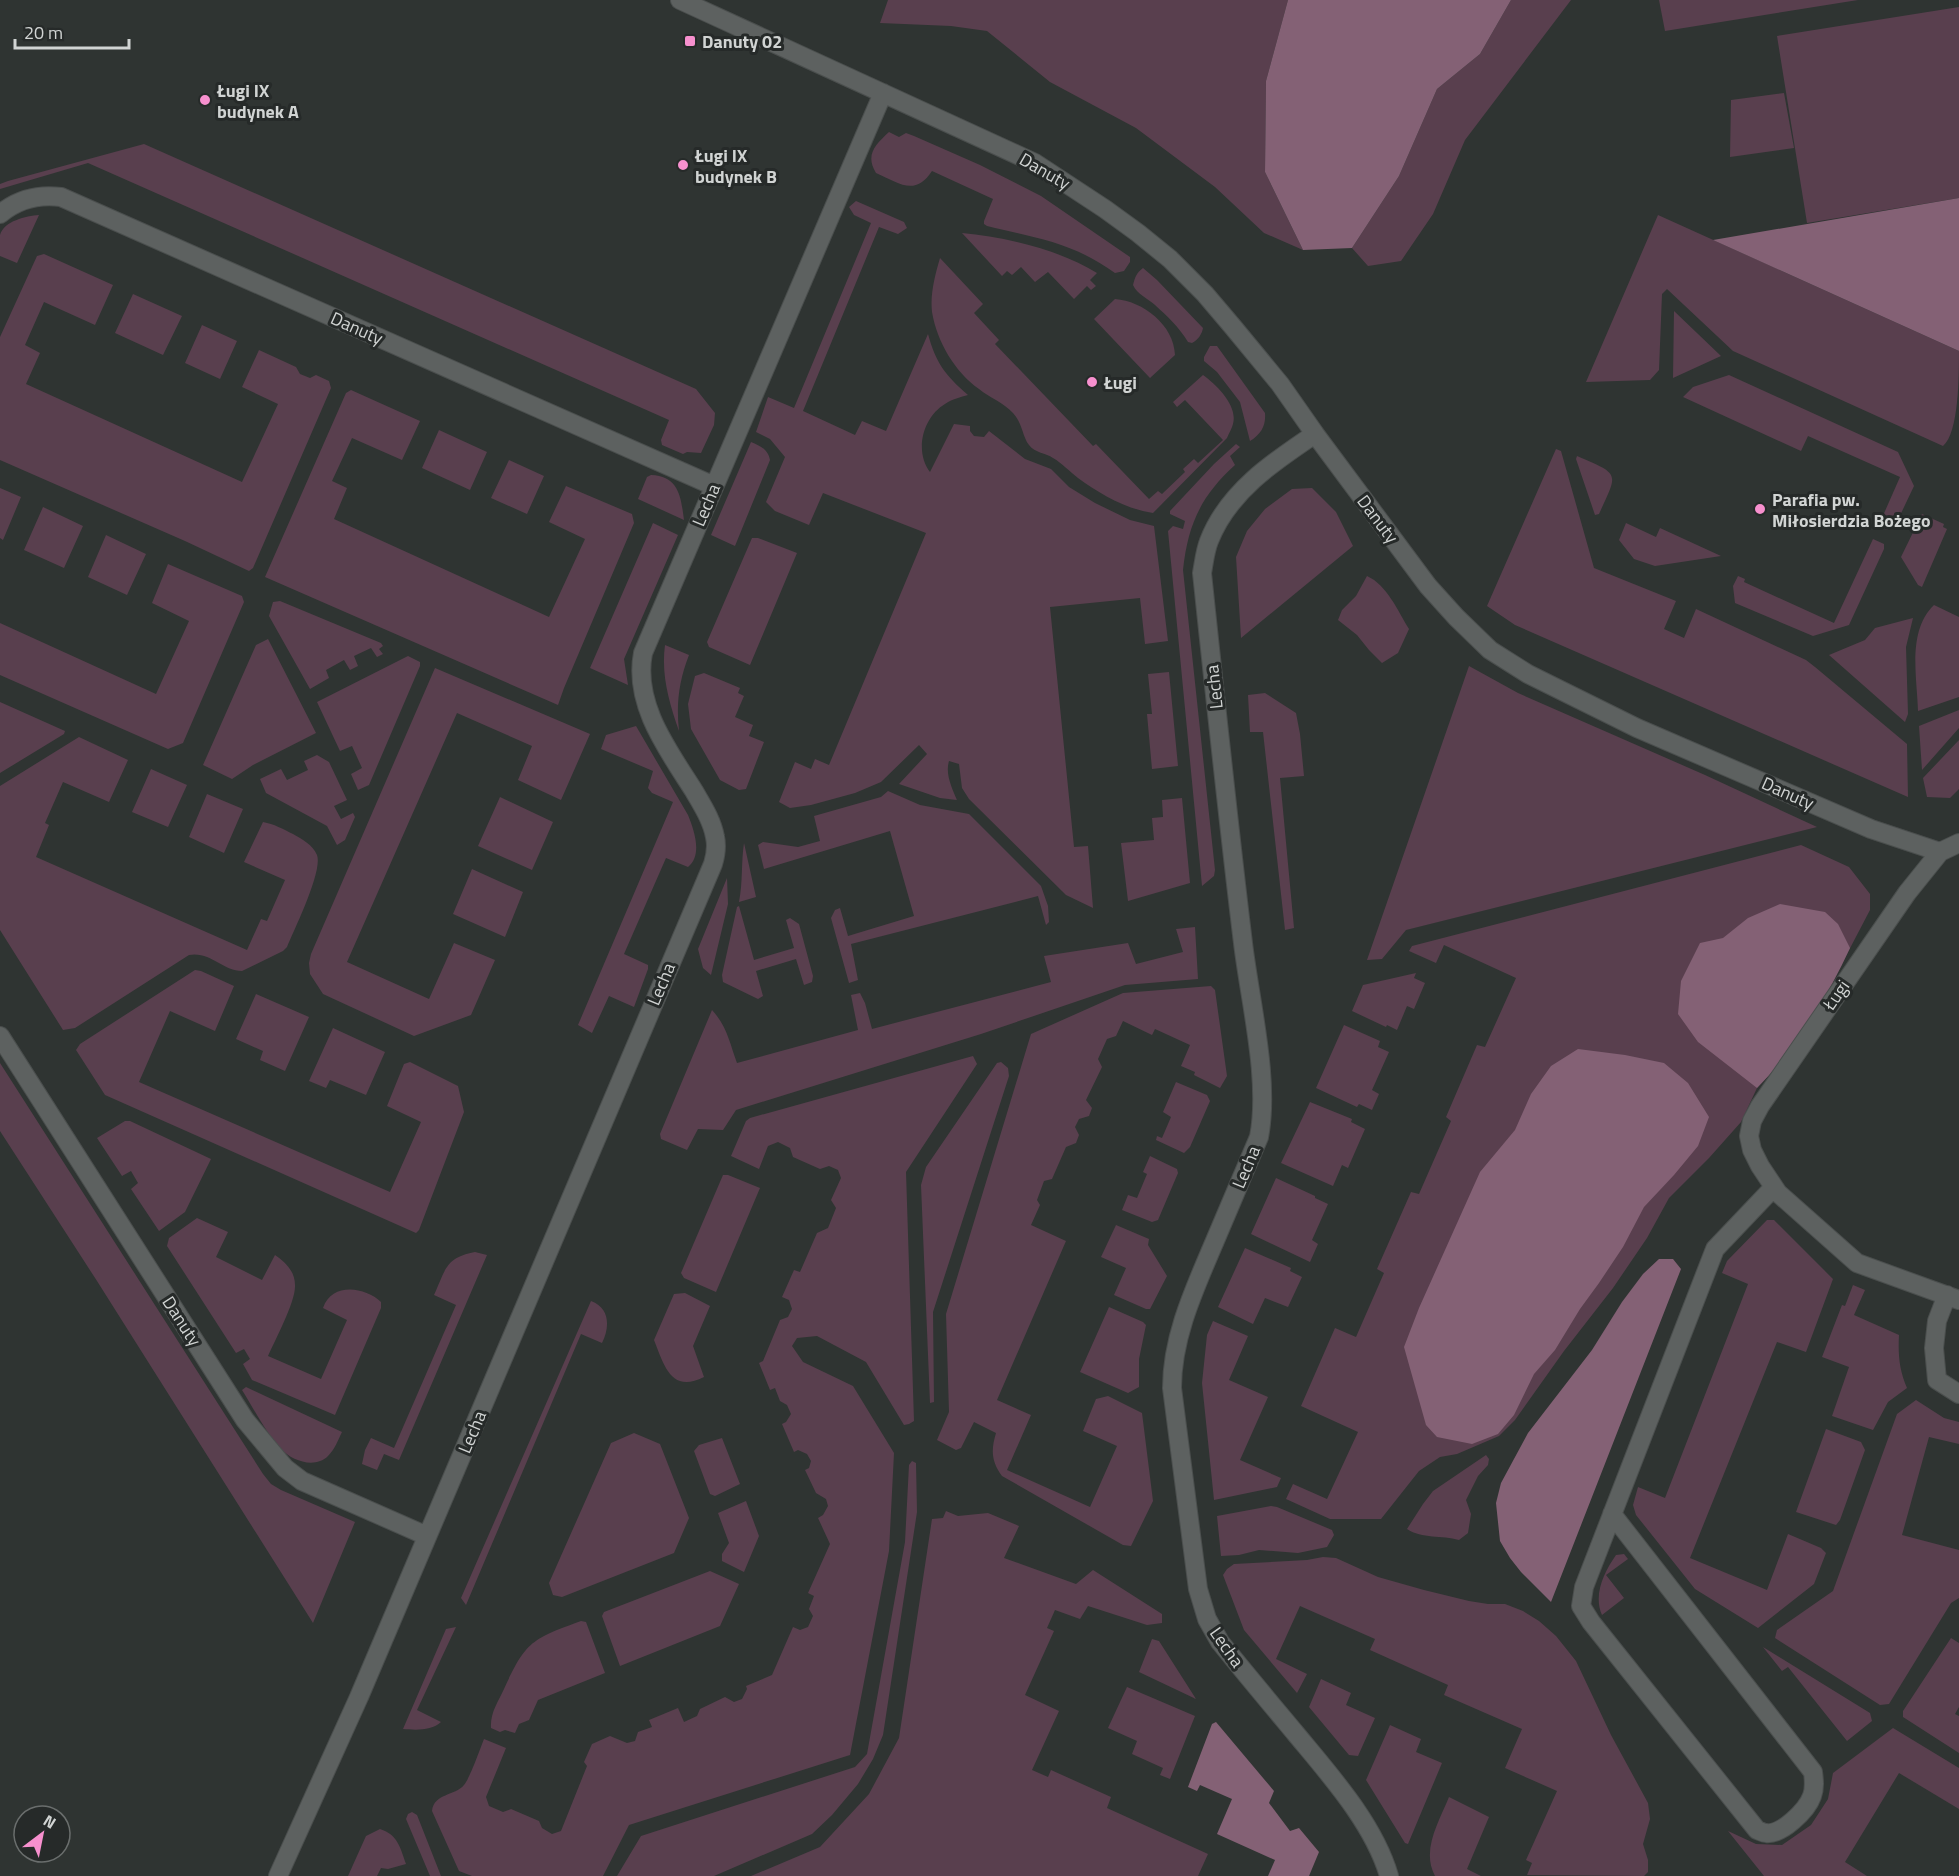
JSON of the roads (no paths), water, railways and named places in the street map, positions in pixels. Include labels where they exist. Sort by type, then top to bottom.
[{"type":"street","name":"Danuty","points":[[680,0],[1035,163],[1138,233],[1170,259],[1205,294],[1280,384],[1314,434],[1428,586],[1455,617],[1490,650],[1528,674],[1637,728],[1871,829],[1940,852]]},
{"type":"street","name":"Lecha","points":[[278,1876],[359,1697],[713,864],[716,837],[712,825],[658,734],[644,698],[640,666],[643,653],[883,93]]},
{"type":"street","name":"Danuty","points":[[0,214],[12,205],[35,197],[44,195],[62,197],[714,486]]},
{"type":"street","name":"Lecha","points":[[1314,434],[1246,485],[1220,520],[1208,542],[1202,573],[1238,902],[1259,1054],[1263,1116],[1259,1137],[1188,1307],[1176,1343],[1172,1388],[1198,1589],[1207,1619],[1220,1642],[1326,1769],[1376,1846],[1389,1876]]},
{"type":"street","name":"Ługi","points":[[1953,1298],[1857,1263],[1778,1193],[1760,1166],[1752,1150],[1749,1136],[1752,1121],[1760,1106],[1907,893],[1940,852],[1959,843]]},
{"type":"street","name":"Danuty","points":[[0,1036],[245,1420],[285,1468],[302,1480],[427,1536]]},
{"type":"street","points":[[1612,1514],[1813,1772],[1812,1796],[1805,1808],[1795,1820],[1778,1831],[1767,1834],[1757,1830],[1591,1622],[1581,1606],[1584,1587],[1612,1514],[1715,1249],[1774,1187]]},
{"type":"street","points":[[1953,1298],[1937,1321],[1934,1348],[1936,1380],[1959,1394]]},
{"type":"place","name":"Danuty 02","points":[[690,41]]},
{"type":"place","name":"Ługi IX budynek A","points":[[205,100]]},
{"type":"place","name":"Ługi IX budynek B","points":[[683,165]]},
{"type":"place","name":"Ługi","points":[[1092,382]]},
{"type":"place","name":"Parafia pw. Miłosierdzia Bożego","points":[[1760,509]]}]
